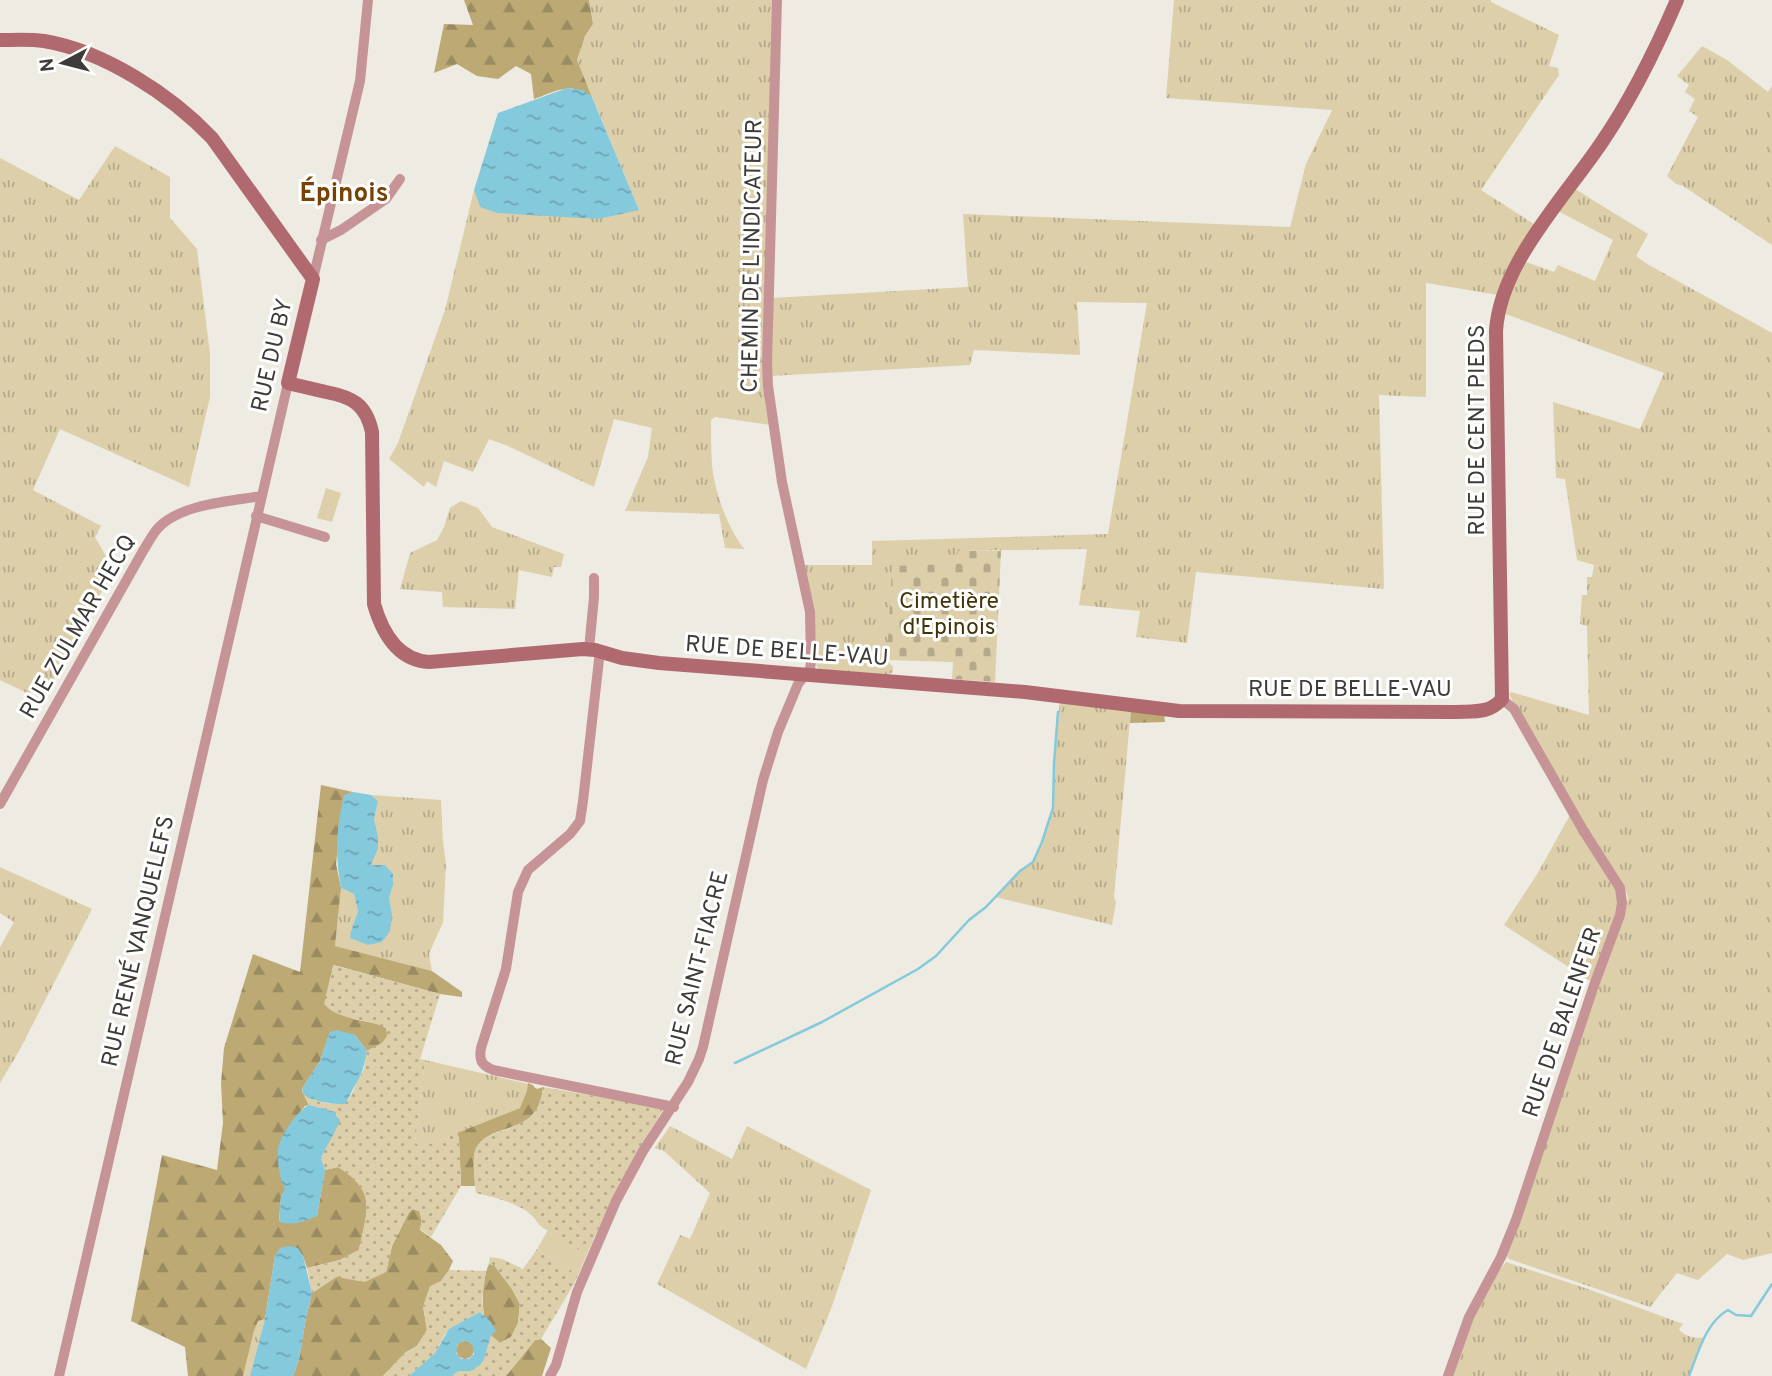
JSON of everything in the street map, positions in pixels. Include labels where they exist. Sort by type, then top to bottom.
[{"type":"street","points":[[313,279],[360,81],[368,0]]},
{"type":"street","name":"CHEMIN DE L'INDICATEUR","points":[[777,0],[767,363],[769,397],[782,482],[810,612],[811,662],[806,674]]},
{"type":"street","name":"RUE DE CENT PIEDS","points":[[1502,699],[1496,331],[1499,310],[1509,281],[1540,227],[1603,142],[1627,102],[1677,0]]},
{"type":"street","name":"RUE DU BY","points":[[0,40],[42,41],[84,53],[130,73],[195,120],[212,138],[313,279],[256,516]]},
{"type":"street","points":[[321,240],[341,230],[386,199],[400,179]]},
{"type":"street","name":"RUE DE BELLE-VAU","points":[[288,383],[348,397],[361,408],[370,422],[374,604],[388,636],[411,659],[429,662],[594,650],[659,663],[1025,692],[1179,711],[1464,711],[1492,708],[1502,699]]},
{"type":"street","name":"RUE ZULMAR HECQ","points":[[0,804],[157,529],[172,518],[193,509],[262,496]]},
{"type":"street","points":[[256,516],[325,537]]},
{"type":"street","name":"RUE RENÉ VANQUELEFS","points":[[59,1376],[256,516]]},
{"type":"street","points":[[594,578],[594,650],[580,821],[570,834],[528,870],[518,892],[506,969],[480,1059],[482,1064],[493,1070],[674,1107]]},
{"type":"street","name":"RUE SAINT-FIACRE","points":[[550,1376],[556,1365],[577,1292],[616,1201],[643,1151],[674,1107],[703,1047],[763,780],[778,732],[798,684],[806,674]]},
{"type":"street","name":"RUE DE BALENFER","points":[[1448,1376],[1469,1317],[1502,1257],[1516,1220],[1622,903],[1620,888],[1583,830],[1514,709],[1502,699]]},
{"type":"green space","points":[[464,0],[589,0],[593,24],[585,36],[577,60],[592,97],[570,88],[534,99],[531,74],[516,66],[498,79],[477,76],[457,64],[434,73],[444,24],[473,25]]},
{"type":"green space","points":[[589,0],[774,0],[771,425],[715,417],[711,420],[712,465],[716,487],[727,520],[744,549],[725,548],[719,514],[625,511],[648,457],[652,428],[614,419],[594,487],[489,439],[473,472],[444,461],[436,487],[427,481],[424,487],[389,459],[398,443],[445,310],[474,190],[480,207],[639,210],[577,60],[585,36],[593,24]]},
{"type":"green space","points":[[1174,0],[1491,0],[1559,35],[1549,66],[1558,68],[1559,75],[1481,190],[1537,226],[1499,295],[1426,283],[1426,397],[1379,395],[1384,589],[1196,572],[1187,643],[1136,637],[1140,611],[1079,605],[1087,549],[958,551],[957,564],[887,660],[893,667],[893,672],[888,675],[820,669],[815,659],[802,565],[872,565],[872,541],[1108,534],[1147,303],[1077,302],[1080,355],[974,350],[970,365],[770,376],[771,298],[968,287],[963,214],[1290,227],[1306,164],[1332,110],[1166,98]]},
{"type":"green space","points":[[1702,46],[1727,60],[1768,92],[1772,86],[1772,245],[1667,176],[1698,117],[1689,111],[1695,99],[1685,92],[1689,85],[1677,76]]},
{"type":"green space","points":[[115,146],[170,177],[170,218],[197,249],[210,354],[210,397],[189,487],[60,429],[33,490],[101,526],[95,537],[107,558],[110,576],[49,688],[27,693],[0,680],[0,158],[79,200]]},
{"type":"green space","points":[[1575,189],[1648,234],[1636,256],[1772,333],[1772,1253],[1743,1260],[1727,1254],[1698,1280],[1677,1273],[1650,1307],[1509,1259],[1506,1255],[1628,898],[1509,694],[1511,692],[1589,715],[1587,626],[1580,624],[1582,595],[1587,595],[1587,577],[1592,577],[1594,565],[1577,560],[1565,479],[1556,478],[1553,402],[1640,429],[1664,373],[1503,313],[1506,301],[1526,262],[1554,272],[1558,265],[1595,281],[1613,240],[1558,211]]},
{"type":"green space","points":[[326,488],[341,493],[332,522],[317,518]]},
{"type":"green space","points":[[461,501],[478,508],[492,527],[564,554],[561,567],[554,567],[552,577],[519,570],[515,609],[443,607],[442,592],[400,589],[410,553],[437,540],[450,508]]},
{"type":"green space","name":"Cimetière d'Epinois","points":[[958,551],[1001,551],[995,682],[952,679],[953,662],[887,660],[892,566],[957,564]]},
{"type":"green space","points":[[1060,699],[1131,709],[1112,925],[995,897],[1020,871],[1033,862],[1050,821]]},
{"type":"green space","points":[[1131,709],[1164,713],[1165,722],[1130,723]]},
{"type":"green space","points":[[321,785],[353,792],[344,796],[336,864],[341,888],[335,946],[432,971],[462,992],[462,997],[440,994],[334,965],[353,1019],[378,1024],[386,1028],[388,1036],[382,1043],[367,1051],[355,1035],[330,1032],[320,1061],[303,1087],[302,1091],[309,1105],[305,1106],[292,1122],[286,1189],[281,1196],[279,1221],[317,1216],[325,1170],[338,1167],[351,1176],[364,1194],[366,1213],[359,1250],[340,1260],[307,1268],[303,1256],[275,1256],[265,1319],[258,1321],[254,1331],[243,1376],[188,1376],[185,1347],[131,1321],[162,1155],[217,1170],[223,1123],[221,1083],[224,1048],[253,954],[300,972]]},
{"type":"green space","points":[[371,795],[441,800],[446,864],[443,922],[429,954],[432,971],[335,946],[341,888],[354,894],[358,911],[351,931],[392,914],[389,898],[393,885],[371,865],[377,848],[378,836],[374,819],[378,801]]},
{"type":"green space","points":[[1571,813],[1616,888],[1618,906],[1593,983],[1504,925],[1539,871]]},
{"type":"green space","points":[[0,867],[92,909],[0,1083],[0,947],[14,922],[0,913]]},
{"type":"green space","points":[[333,965],[440,994],[420,1059],[425,1060],[415,1142],[420,1148],[457,1133],[461,1186],[431,1237],[420,1229],[422,1221],[419,1211],[413,1209],[409,1212],[392,1246],[386,1272],[365,1282],[336,1277],[312,1293],[307,1268],[340,1260],[359,1250],[365,1224],[366,1203],[359,1185],[351,1176],[338,1167],[325,1170],[321,1158],[333,1130],[336,1112],[309,1105],[302,1091],[324,1103],[348,1101],[364,1069],[367,1051],[382,1043],[387,1036],[386,1028],[337,1014],[324,1004]]},
{"type":"green space","points":[[425,1060],[533,1085],[537,1089],[520,1108],[420,1148],[415,1142]]},
{"type":"green space","points":[[528,1083],[537,1089],[543,1087],[539,1104],[532,1115],[481,1142],[474,1155],[475,1186],[461,1186],[457,1133],[520,1108]]},
{"type":"green space","points":[[543,1087],[664,1108],[638,1150],[587,1255],[539,1225],[535,1218],[520,1207],[476,1193],[474,1155],[478,1145],[486,1138],[531,1116],[539,1104]]},
{"type":"green space","points":[[670,1126],[732,1159],[747,1126],[871,1190],[831,1309],[806,1369],[657,1284],[680,1235],[690,1239],[710,1193],[664,1151],[655,1148]]},
{"type":"green space","points":[[413,1209],[421,1215],[420,1230],[441,1245],[453,1261],[423,1306],[427,1330],[417,1346],[406,1352],[383,1376],[293,1376],[312,1293],[336,1277],[386,1272],[392,1246]]},
{"type":"green space","points":[[548,1230],[587,1255],[575,1273],[537,1249]]},
{"type":"green space","points":[[537,1249],[575,1273],[586,1256],[574,1284],[541,1339],[535,1340],[506,1376],[451,1376],[459,1371],[471,1371],[491,1335],[500,1343],[511,1337],[518,1323],[520,1304],[494,1265],[489,1264],[490,1257],[502,1259],[523,1269]]},
{"type":"green space","points":[[1506,1262],[1683,1324],[1679,1329],[1691,1337],[1705,1337],[1689,1376],[1450,1376],[1467,1328]]},
{"type":"green space","points":[[489,1264],[494,1265],[520,1304],[518,1323],[511,1337],[500,1343],[487,1329],[483,1310],[484,1280]]},
{"type":"green space","points":[[449,1270],[486,1271],[482,1300],[484,1315],[480,1312],[445,1334],[435,1353],[409,1376],[383,1376],[406,1352],[417,1346],[427,1330],[423,1306],[430,1286],[441,1281]]},
{"type":"green space","points":[[265,1319],[250,1376],[243,1376],[254,1331],[258,1321]]},
{"type":"green space","points":[[541,1339],[551,1348],[542,1376],[506,1376],[535,1340]]},
{"type":"green space","points":[[465,1341],[473,1346],[474,1350],[469,1358],[465,1359],[457,1354],[456,1350],[461,1342]]},
{"type":"water","points":[[567,88],[583,90],[592,97],[639,210],[598,219],[497,213],[480,207],[474,190],[498,113]]},
{"type":"water","points":[[353,792],[371,795],[378,801],[374,819],[378,848],[371,865],[385,865],[393,874],[389,898],[392,914],[390,931],[382,942],[368,945],[350,938],[358,911],[354,894],[341,888],[338,865],[337,842],[341,808],[344,796]]},
{"type":"water","points":[[337,1030],[355,1035],[367,1051],[361,1075],[345,1104],[316,1100],[303,1092],[303,1087],[320,1061],[330,1032]]},
{"type":"water","points":[[309,1105],[336,1112],[340,1120],[321,1158],[325,1170],[317,1216],[303,1222],[279,1222],[281,1196],[285,1189],[278,1165],[279,1145],[294,1118]]},
{"type":"water","points":[[280,1248],[298,1248],[303,1256],[312,1293],[299,1359],[293,1376],[250,1376],[265,1319],[275,1256]]},
{"type":"water","points":[[480,1312],[496,1331],[491,1335],[484,1359],[471,1371],[459,1371],[451,1376],[409,1376],[435,1353],[449,1329]],"holes":[[[463,1341],[469,1342],[474,1348],[474,1354],[469,1359],[461,1359],[456,1353],[457,1345]]]},
{"type":"waterway","points":[[735,1063],[822,1022],[918,969],[936,956],[969,920],[1033,862],[1053,808],[1058,712]]},
{"type":"waterway","points":[[1689,1376],[1708,1330],[1720,1315],[1728,1310],[1736,1315],[1751,1316],[1772,1284]]},
{"type":"district","name":"Épinois","points":[[344,192]]}]
